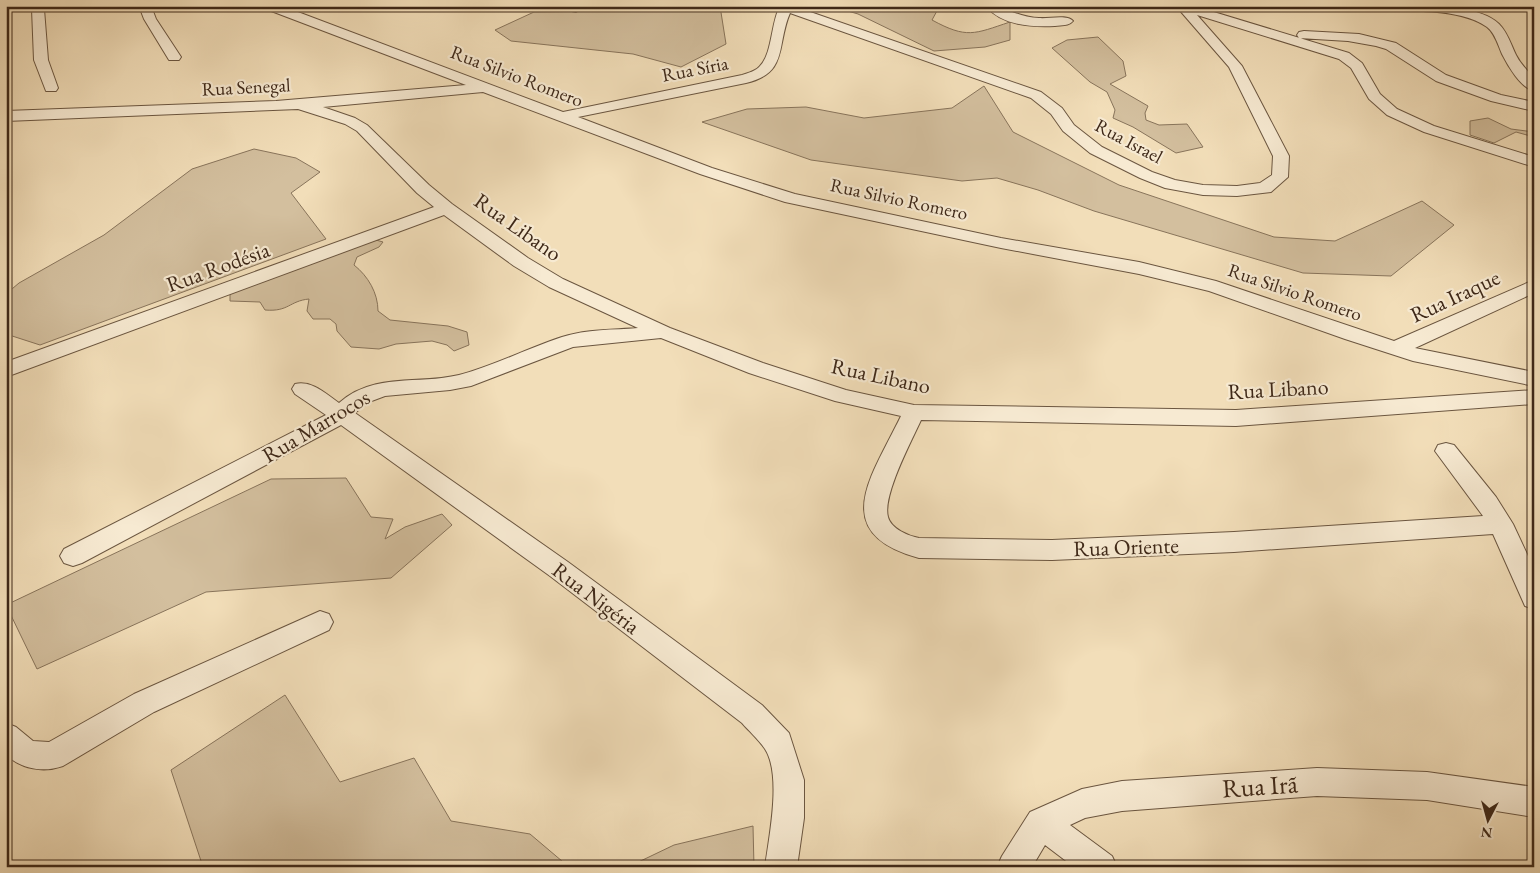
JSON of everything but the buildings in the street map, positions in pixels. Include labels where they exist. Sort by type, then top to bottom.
[{"type":"street","points":[[36,6],[38,9],[41,60],[50,88]]},
{"type":"street","points":[[145,6],[150,19],[174,57]]},
{"type":"street","name":"Rua Silvio Romero","points":[[270,6],[706,171],[767,192],[1072,258],[1139,268],[1216,287],[1344,332],[1429,358],[1534,379]]},
{"type":"street","points":[[992,6],[1001,13],[1040,24],[1067,21]]},
{"type":"street","points":[[1182,6],[1344,56],[1358,66],[1374,96],[1392,112],[1429,129],[1534,162]]},
{"type":"street","name":"Rua Israel","points":[[785,7],[1036,95],[1057,111],[1068,128],[1096,150],[1146,175],[1171,184],[1203,190],[1237,191],[1266,188],[1280,178],[1281,156],[1235,66],[1182,6]]},
{"type":"street","points":[[1370,6],[1450,10],[1469,13],[1484,19],[1493,26],[1502,38],[1511,58],[1534,87]]},
{"type":"street","name":"Rua Síria","points":[[563,116],[746,79],[762,72],[770,65],[774,56],[777,32],[785,7]]},
{"type":"street","points":[[1268,33],[1347,37],[1382,43],[1391,46],[1440,78],[1496,98],[1534,107]]},
{"type":"street","name":"Rua Senegal","points":[[6,116],[51,112],[209,109],[298,104],[378,99],[487,87]]},
{"type":"street","name":"Rua Libano","points":[[298,104],[350,121],[362,128],[423,189],[446,208],[521,262],[556,283],[663,332],[756,368],[834,394],[914,412],[1236,418],[1534,397]]},
{"type":"street","name":"Rua Rodésia","points":[[6,370],[446,208]]},
{"type":"street","name":"Rua Iraque","points":[[1397,348],[1534,286]]},
{"type":"street","name":"Rua Marrocos","points":[[73,556],[312,433],[342,415],[358,399],[381,389],[463,382],[570,341],[663,332]]},
{"type":"street","name":"Rua Nigéria","points":[[303,389],[559,569],[752,714],[778,743],[789,780],[788,818],[781,867]]},
{"type":"street","name":"Rua Oriente","points":[[914,412],[883,483],[875,511],[880,527],[890,536],[906,545],[919,548],[1052,550],[1234,542],[1501,524]]},
{"type":"street","points":[[1446,451],[1474,485],[1501,524],[1534,598]]},
{"type":"street","points":[[6,736],[27,754],[52,756],[88,737],[144,703],[320,622]]},
{"type":"street","name":"Rua Irã","points":[[1041,823],[1082,804],[1122,796],[1317,782],[1428,786],[1534,802]]},
{"type":"street","points":[[1014,867],[1041,823],[1101,867]]},
{"type":"shaded area","points":[[614,6],[720,6],[726,44],[681,67],[633,54],[511,41],[495,30],[534,12],[599,11]]},
{"type":"shaded area","points":[[831,6],[900,6],[906,8],[938,9],[932,20],[954,30],[971,33],[1010,22],[1010,40],[985,47],[934,51],[858,14]]},
{"type":"shaded area","points":[[1098,37],[1123,61],[1126,76],[1110,84],[1148,106],[1145,113],[1146,120],[1159,125],[1187,124],[1203,147],[1176,153],[1133,127],[1113,118],[1115,110],[1107,92],[1090,82],[1052,48],[1067,40]]},
{"type":"shaded area","points":[[984,86],[1013,132],[1119,185],[1274,237],[1335,241],[1422,201],[1454,225],[1391,276],[1303,273],[1094,211],[1038,190],[997,178],[962,181],[811,160],[702,122],[747,109],[806,107],[864,118],[952,108]]},
{"type":"shaded area","points":[[1488,118],[1511,129],[1534,132],[1534,137],[1516,132],[1494,143],[1470,135],[1470,121]]},
{"type":"shaded area","points":[[254,149],[296,158],[320,172],[291,193],[326,239],[40,345],[6,334],[6,294],[19,283],[104,235],[192,169]]},
{"type":"shaded area","points":[[376,240],[383,242],[379,247],[357,257],[354,265],[364,274],[371,285],[378,304],[378,311],[390,320],[448,326],[467,332],[469,345],[454,351],[447,345],[432,341],[396,344],[379,349],[351,347],[337,331],[336,324],[330,319],[313,319],[307,311],[309,299],[273,310],[265,310],[260,302],[230,301],[230,291],[350,246]]},
{"type":"shaded area","points":[[346,478],[371,517],[393,519],[385,539],[405,527],[442,514],[452,525],[391,578],[206,592],[37,669],[6,605],[271,479]]},
{"type":"shaded area","points":[[285,695],[340,782],[414,758],[451,821],[530,834],[569,867],[203,867],[171,770]]},
{"type":"shaded area","points":[[753,826],[754,867],[628,867],[674,845]]}]
